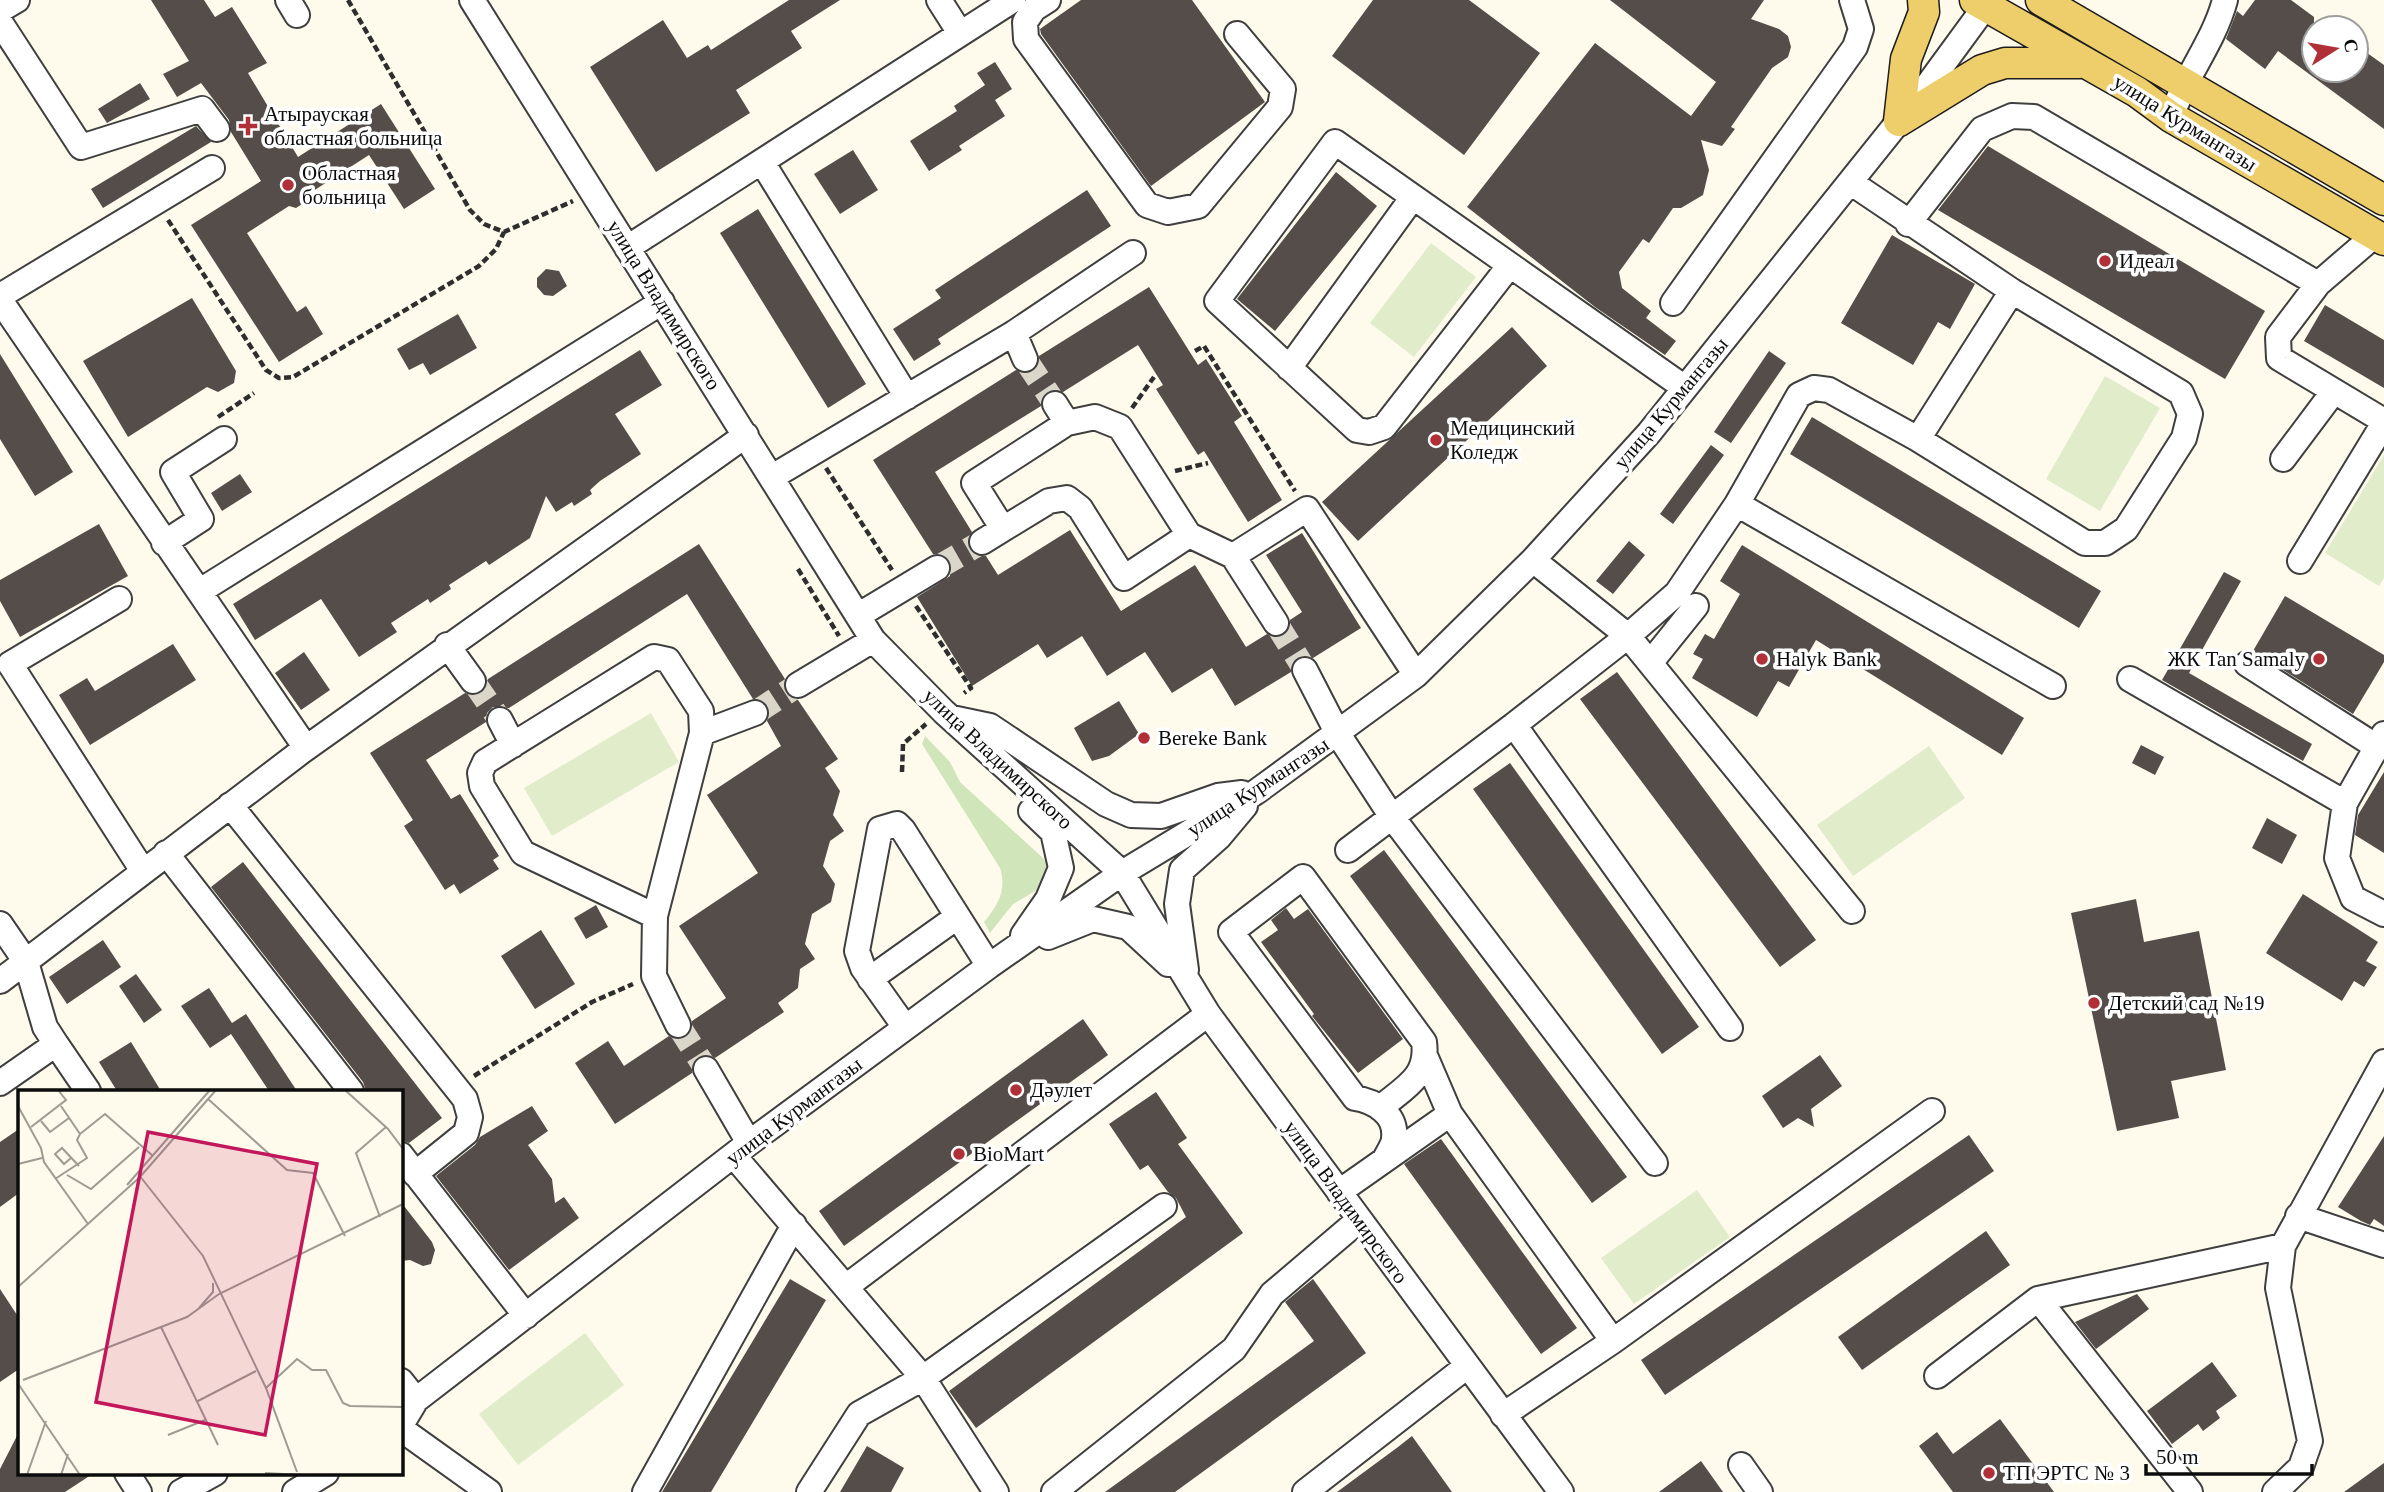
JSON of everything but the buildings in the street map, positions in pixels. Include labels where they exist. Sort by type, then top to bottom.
[{"type":"main road","points":[[1899,121],[1906,60],[1924,12],[1923,0]]},
{"type":"main road","name":"улица Курмангазы","points":[[2042,0],[2384,200]]},
{"type":"main road","name":"улица Курмангазы","points":[[1984,2],[2137,92],[2171,117],[2380,237]]},
{"type":"main road","points":[[1899,121],[1982,70],[2004,63],[2041,60],[2085,63]]},
{"type":"street","points":[[0,10],[17,0]]},
{"type":"street","name":"улица Владимирского","points":[[471,0],[873,640],[951,718],[1122,873],[1208,1014],[1560,1492]]},
{"type":"street","points":[[939,0],[960,33]]},
{"type":"street","points":[[627,248],[1013,0]]},
{"type":"street","points":[[1048,0],[1034,9],[1025,22],[1026,40],[1147,205],[1168,212],[1198,205],[1280,107],[1283,89],[1237,34]]},
{"type":"street","points":[[1673,303],[1854,47],[1861,29],[1852,0]]},
{"type":"street","points":[[2171,117],[2184,85],[2220,21],[2225,0]]},
{"type":"street","name":"улица Курмангазы","points":[[402,1422],[408,1390],[526,1316],[742,1149],[989,966],[1122,873],[1256,792],[1416,675],[1533,560],[1650,433],[1899,121],[1984,2]]},
{"type":"street","points":[[0,22],[81,147],[202,109],[217,129]]},
{"type":"street","points":[[1908,223],[1982,129],[2012,116],[2034,117],[2318,284]]},
{"type":"street","points":[[1510,265],[1384,427],[1369,432],[1357,430],[1217,301],[1335,142],[1413,197],[1510,265],[1685,388]]},
{"type":"street","points":[[762,162],[907,397]]},
{"type":"street","points":[[212,168],[0,298],[306,748]]},
{"type":"street","points":[[1348,850],[1628,636],[1677,593],[1737,504],[1799,395],[1814,388],[1829,390],[1918,439],[2084,542],[2105,543],[2126,530],[2184,438],[2190,414],[2181,393],[2012,291],[1850,182]]},
{"type":"street","points":[[1289,368],[1413,197]]},
{"type":"street","points":[[2300,561],[2384,422],[2280,358],[2278,337],[2318,284],[2380,237]]},
{"type":"street","points":[[772,477],[1014,333],[1133,253]]},
{"type":"street","points":[[1918,439],[2012,291]]},
{"type":"street","points":[[200,591],[662,302]]},
{"type":"street","points":[[1014,333],[1026,359]]},
{"type":"street","points":[[2283,460],[2334,391]]},
{"type":"street","points":[[1003,529],[974,483],[1061,414],[1095,417],[1119,427],[1189,535],[1233,556],[1276,623]]},
{"type":"street","points":[[0,981],[306,748],[447,645],[746,435]]},
{"type":"street","points":[[164,542],[201,519],[173,472],[223,439]]},
{"type":"street","points":[[982,542],[1049,501],[1067,498],[1080,508],[1124,578],[1189,535]]},
{"type":"street","points":[[1737,504],[2053,686]]},
{"type":"street","points":[[1233,556],[1307,509],[1416,675]]},
{"type":"street","points":[[1533,560],[1628,636],[1852,911]]},
{"type":"street","points":[[859,615],[937,568]]},
{"type":"street","points":[[119,600],[10,664],[143,871]]},
{"type":"street","points":[[1651,662],[1696,606]]},
{"type":"street","points":[[798,685],[873,640]]},
{"type":"street","points":[[447,645],[473,681]]},
{"type":"street","points":[[655,916],[523,853],[482,786],[480,773],[485,762],[654,657],[668,660],[701,711],[702,733],[655,916],[654,976],[678,1025]]},
{"type":"street","points":[[2247,664],[2381,741],[2345,803],[2337,858],[2353,898],[2384,914]]},
{"type":"street","points":[[1305,670],[1338,734],[1392,817],[1655,1163]]},
{"type":"street","points":[[2130,679],[2345,803]]},
{"type":"street","points":[[702,733],[755,713]]},
{"type":"street","points":[[951,718],[990,726],[1106,804],[1131,815],[1161,816],[1219,796],[1256,792]]},
{"type":"street","points":[[951,718],[969,750],[1053,832],[1061,868],[1048,899],[1011,951]]},
{"type":"street","points":[[500,720],[513,745]]},
{"type":"street","points":[[1514,725],[1730,1028]]},
{"type":"street","points":[[1188,983],[1177,904],[1182,870],[1219,837],[1256,792]]},
{"type":"street","points":[[230,805],[465,1099],[470,1117],[466,1133],[408,1164],[526,1316]]},
{"type":"street","points":[[905,1027],[858,960],[857,951],[880,829],[897,824],[903,830],[989,966]]},
{"type":"street","points":[[166,853],[350,1090]]},
{"type":"street","points":[[1385,1159],[1394,1138],[1391,1120],[1374,1101],[1355,1098],[1230,932],[1303,877],[1424,1042],[1426,1058],[1450,1114],[1613,1340]]},
{"type":"street","points":[[870,979],[957,917]]},
{"type":"street","points":[[1011,951],[1093,919],[1128,927],[1188,983]]},
{"type":"street","points":[[0,924],[26,962],[45,1027],[87,1090]]},
{"type":"street","points":[[847,1286],[1208,1014]]},
{"type":"street","points":[[0,1083],[56,1044]]},
{"type":"street","points":[[1380,1108],[1419,1074],[1426,1058]]},
{"type":"street","points":[[2275,1492],[2301,1467],[2310,1441],[2278,1288],[2283,1246],[2382,1068]]},
{"type":"street","points":[[706,1069],[742,1149],[794,1226],[923,1378],[996,1492]]},
{"type":"street","points":[[1503,1415],[1613,1340],[1932,1111]]},
{"type":"street","points":[[1339,1192],[1450,1114]]},
{"type":"street","points":[[810,1492],[859,1414],[923,1378],[1164,1206]]},
{"type":"street","points":[[2298,1216],[2384,1245]]},
{"type":"street","points":[[1054,1492],[1234,1349],[1272,1294],[1359,1220]]},
{"type":"street","points":[[645,1492],[794,1226]]},
{"type":"street","points":[[1937,1376],[2038,1299],[2283,1246]]},
{"type":"street","points":[[2038,1299],[2190,1492]]},
{"type":"street","points":[[1305,1492],[1466,1367]]},
{"type":"street","points":[[402,1428],[489,1492]]},
{"type":"street","points":[[1741,1465],[1760,1492]]},
{"type":"street","points":[[128,1474],[139,1492]]},
{"type":"street","points":[[181,1492],[213,1474]]},
{"type":"street","points":[[295,1492],[324,1474]]},
{"type":"path","points":[[348,0],[470,210],[484,224],[503,232]]},
{"type":"path","points":[[156,202],[266,370],[279,378],[293,377],[479,266],[496,249],[503,232],[593,192]]},
{"type":"path","points":[[1195,351],[1204,346],[1307,509]]},
{"type":"path","points":[[1119,427],[1154,377]]},
{"type":"path","points":[[223,439],[212,421],[254,393]]},
{"type":"path","points":[[1152,477],[1208,463]]},
{"type":"path","points":[[902,772],[903,744],[927,726]]},
{"type":"path","points":[[456,1087],[592,1002],[654,976]]},
{"type":"green space","points":[[1431,243],[1476,277],[1414,357],[1370,323]]},
{"type":"green space","points":[[2105,376],[2160,408],[2100,511],[2046,479]]},
{"type":"green space","points":[[2384,455],[2384,578],[2379,586],[2325,553]]},
{"type":"green space","points":[[651,713],[679,762],[552,836],[524,788]]},
{"type":"green space","points":[[925,736],[950,762],[960,782],[1044,859],[1047,869],[1037,890],[1013,904],[990,933],[984,922],[1000,897],[1000,868],[922,744]]},
{"type":"green space","points":[[1929,746],[1965,798],[1853,876],[1817,825]]},
{"type":"green space","points":[[1697,1190],[1730,1237],[1634,1304],[1601,1258]]},
{"type":"green space","points":[[585,1333],[624,1385],[518,1465],[479,1414]]},
{"type":"tunnel","points":[[1025,359],[1055,404]]},
{"type":"tunnel","points":[[937,568],[982,542]]},
{"type":"tunnel","points":[[1276,623],[1305,670]]},
{"type":"tunnel","points":[[473,681],[500,720]]},
{"type":"tunnel","points":[[755,713],[798,685]]},
{"type":"tunnel","points":[[678,1025],[706,1069]]},
{"type":"place","name":"Атырауская областная больница","points":[[248,126]]},
{"type":"place","name":"Областная больница","points":[[288,185]]},
{"type":"place","name":"Идеал","points":[[2105,261]]},
{"type":"place","name":"Медицинский Коледж","points":[[1436,440]]},
{"type":"place","name":"Halyk Bank","points":[[1762,659]]},
{"type":"place","name":"ЖК Tan Samaly","points":[[2319,659]]},
{"type":"place","name":"Bereke Bank","points":[[1144,738]]},
{"type":"place","name":"Детский сад №19","points":[[2094,1003]]},
{"type":"place","name":"Дәулет","points":[[1016,1090]]},
{"type":"place","name":"BioMart","points":[[959,1154]]},
{"type":"place","name":"ТП ЭРТС № 3","points":[[1989,1473]]}]
